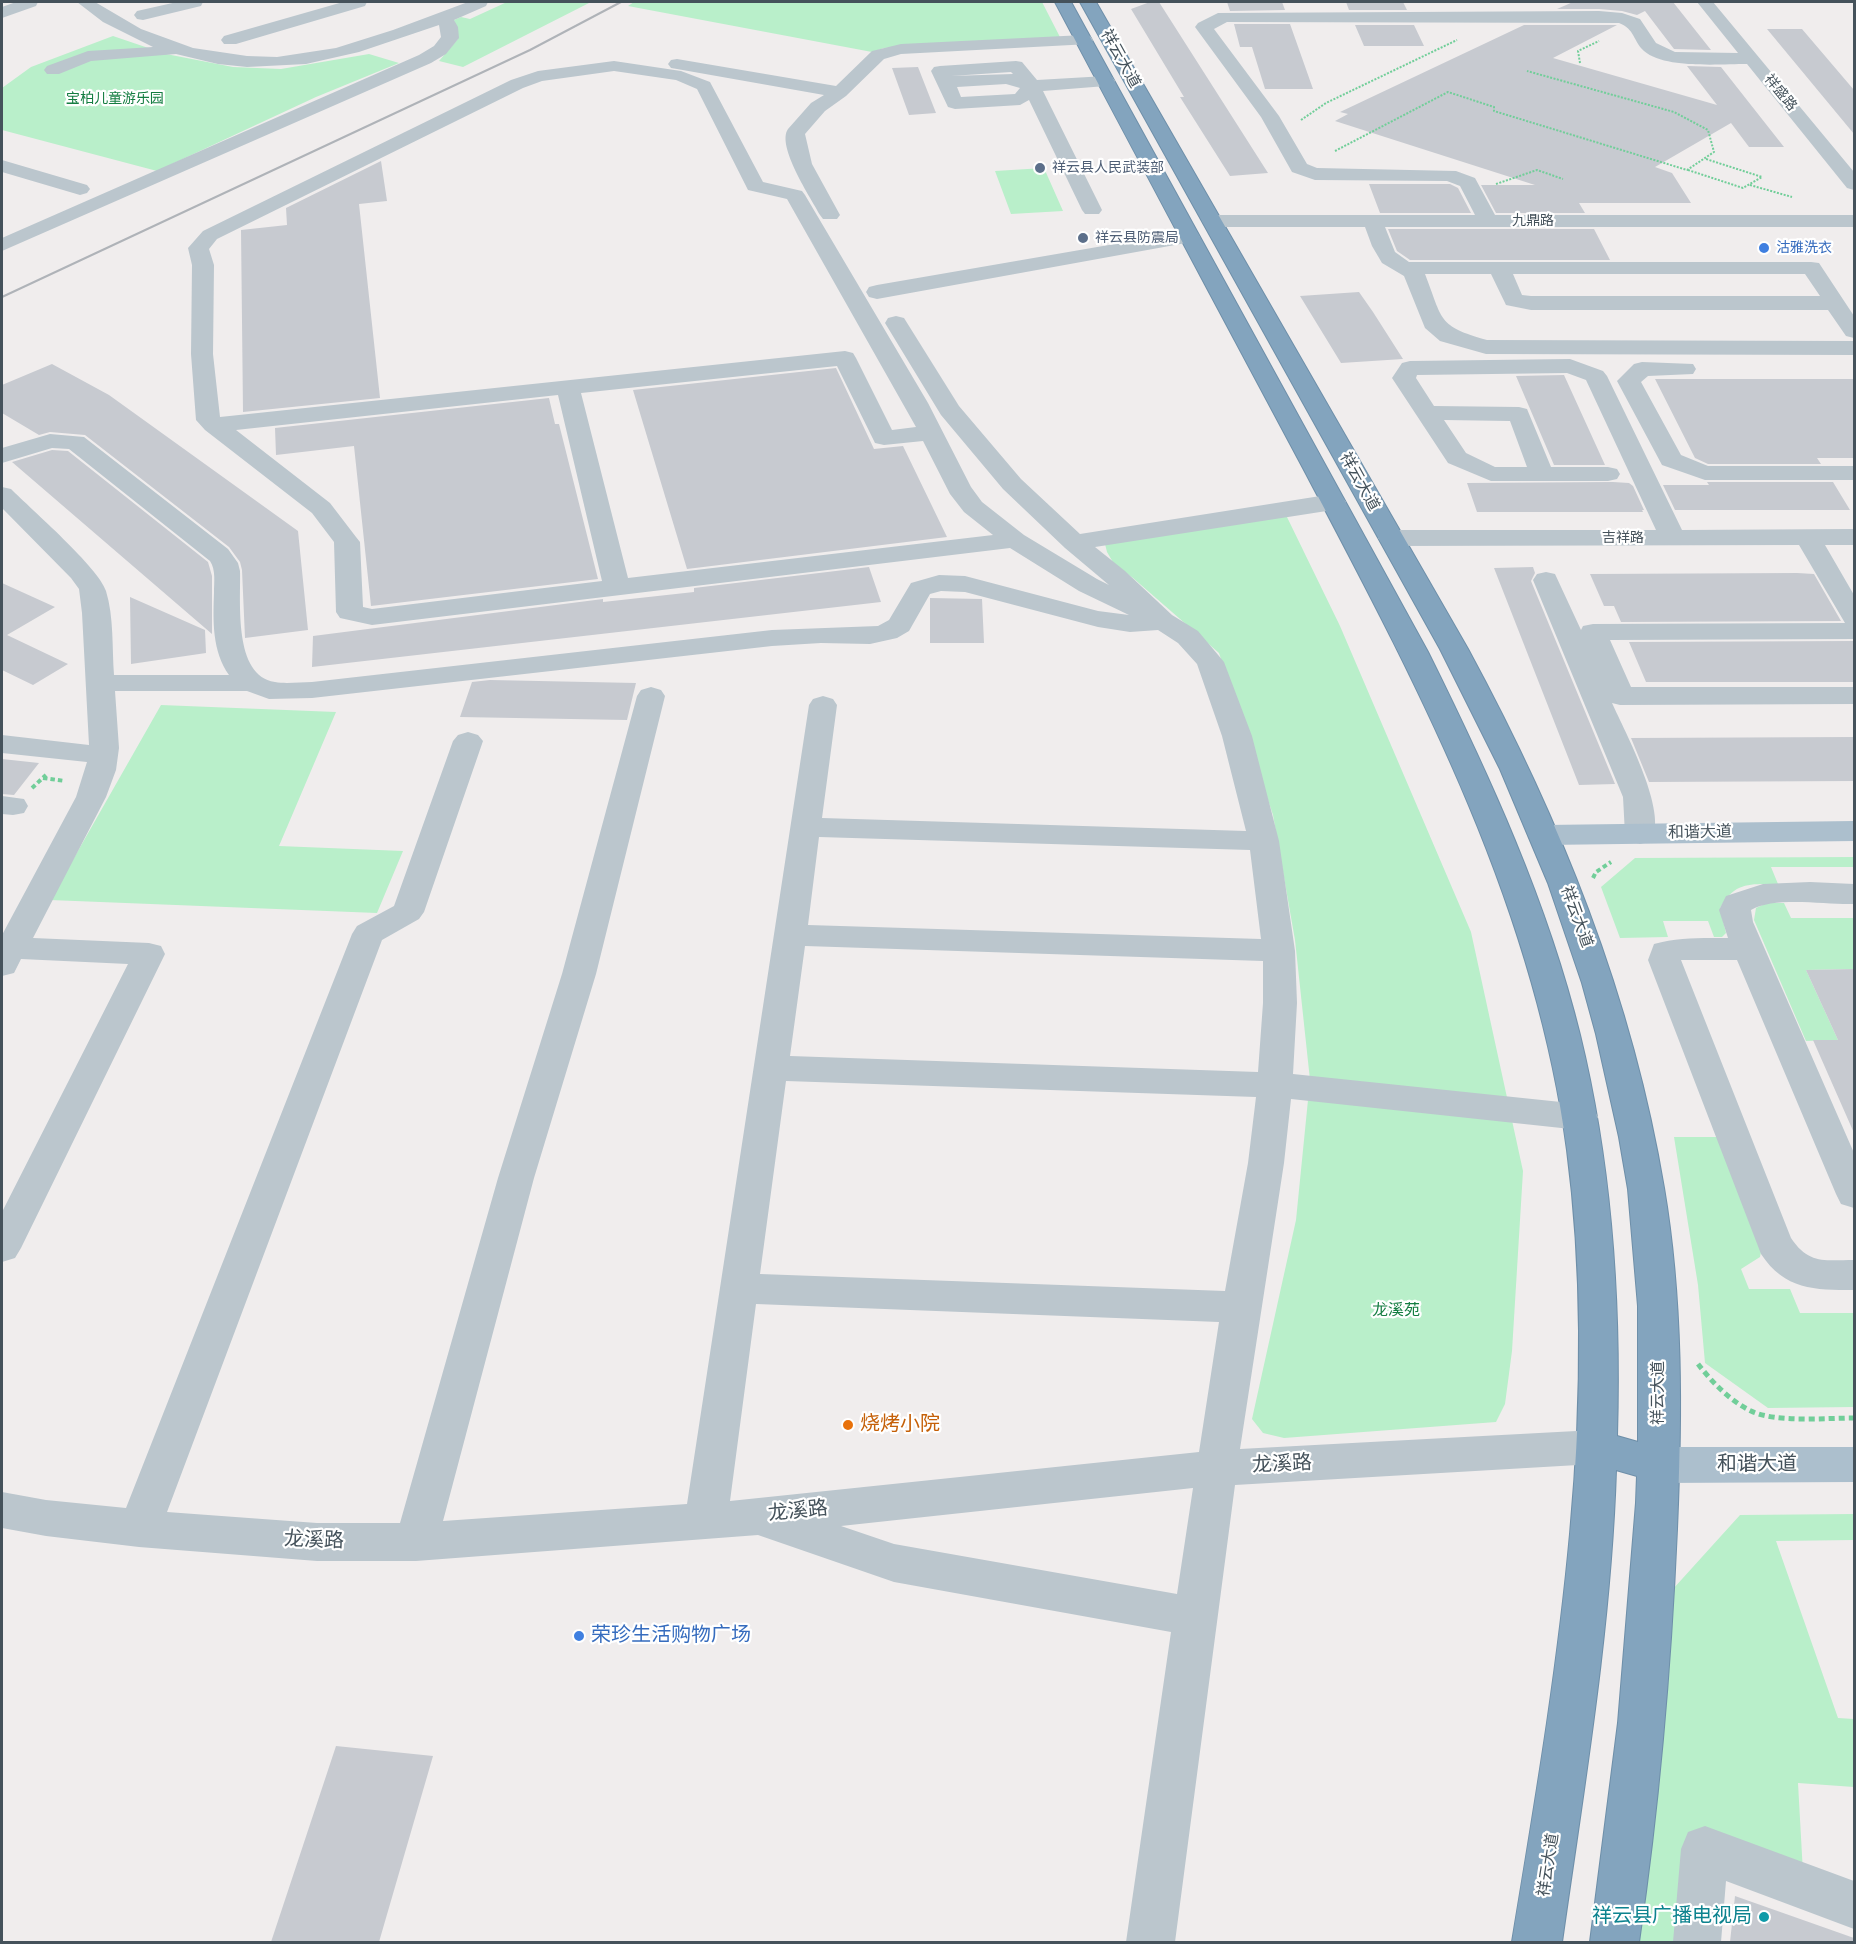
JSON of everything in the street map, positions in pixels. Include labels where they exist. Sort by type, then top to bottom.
[{"type":"highway","name":"祥云大道","points":[[1063,2],[1106,81],[1194,227],[1390,538],[1454,649],[1501,739],[1545,835],[1575,912],[1612,1029],[1632,1113],[1644,1179],[1653,1253],[1659,1336],[1659,1465],[1655,1548],[1644,1686],[1615,1942]]},
{"type":"highway","name":"祥云大道","points":[[1088,2],[1194,227],[1333,502],[1454,732],[1500,838],[1545,968],[1564,1037],[1580,1117],[1590,1184],[1596,1246],[1599,1326],[1591,1532],[1576,1667],[1537,1942]]},
{"type":"highway","points":[[1353,539],[1390,538]]},
{"type":"highway","points":[[1595,1447],[1659,1465]]},
{"type":"main road","name":"和谐大道","points":[[1545,835],[1854,831]]},
{"type":"main road","name":"和谐大道","points":[[1659,1465],[1854,1465]]},
{"type":"street","points":[[2,13],[30,2]]},
{"type":"street","points":[[85,2],[113,22],[145,38],[183,51],[249,61],[289,61],[318,57],[375,42],[444,18],[480,2]]},
{"type":"street","points":[[143,15],[195,2]]},
{"type":"street","points":[[230,40],[359,2]]},
{"type":"street","name":"祥盛路","points":[[1705,2],[1854,184]]},
{"type":"street","points":[[1488,221],[1468,182],[1449,175],[1315,174],[1299,168],[1276,126],[1204,27],[1224,17],[1622,18],[1634,23],[1650,47],[1672,57],[1752,59]]},
{"type":"street","points":[[2,244],[426,59],[440,51],[450,38],[449,27],[444,18]]},
{"type":"street","points":[[1084,40],[891,50],[878,55],[840,92],[818,107],[796,129],[795,141],[803,164],[831,218],[950,410],[1012,484],[1162,621]]},
{"type":"street","points":[[375,42],[426,59]]},
{"type":"street","points":[[53,70],[88,56],[183,51]]},
{"type":"street","points":[[642,51],[668,62],[840,92]]},
{"type":"street","points":[[1015,540],[372,616],[350,612],[347,542],[321,508],[208,420],[203,365],[203,265],[198,248],[210,235],[517,84],[538,76],[614,66],[681,76],[704,86],[755,186],[795,195],[832,254],[931,433],[955,482],[973,507],[1015,540],[1088,585],[1162,621],[1188,637],[1203,652],[1214,669],[1237,736],[1264,841],[1279,951],[1280,1002],[1275,1085],[1266,1163],[1241,1307],[1195,1617],[1151,1942]]},
{"type":"street","points":[[1092,210],[1032,86],[1016,66],[940,71],[955,103],[1020,99],[1032,86],[1106,81]]},
{"type":"street","points":[[2,166],[80,189]]},
{"type":"street","points":[[1373,221],[1388,260],[1413,272]]},
{"type":"street","name":"九鼎路","points":[[877,292],[1194,227],[1373,221],[1854,221]]},
{"type":"street","points":[[1621,221],[1639,254]]},
{"type":"street","points":[[1854,331],[1811,268],[1639,254],[1499,268],[1412,268],[1433,323],[1448,336],[1486,347],[1854,348]]},
{"type":"street","points":[[1499,268],[1514,300],[1531,303],[1835,303]]},
{"type":"street","points":[[213,425],[845,358],[884,438],[931,433]]},
{"type":"street","points":[[1608,474],[1491,474],[1457,458],[1404,378],[1410,368],[1570,366],[1595,376],[1673,538]]},
{"type":"street","points":[[1854,370],[1642,369],[1629,381],[1671,460],[1705,473],[1854,473]]},
{"type":"street","points":[[568,387],[617,588]]},
{"type":"street","points":[[1426,413],[1519,414],[1542,474]]},
{"type":"street","points":[[2,432],[13,453],[50,441],[75,442],[219,555],[227,571],[232,650],[239,669],[252,683],[269,692],[312,690],[772,638],[821,635],[870,636],[894,629],[901,622],[920,589],[942,582],[968,584],[1074,615],[1114,623],[1135,625],[1162,621]]},
{"type":"street","points":[[1074,543],[1333,502]]},
{"type":"street","points":[[2,1248],[149,954],[9,941],[91,797],[101,770],[103,755],[92,589],[80,572],[6,506]]},
{"type":"street","points":[[1807,537],[1854,617]]},
{"type":"street","name":"吉祥路","points":[[1390,538],[1854,537]]},
{"type":"street","points":[[1546,580],[1638,797],[1640,834]]},
{"type":"street","points":[[1854,631],[1593,632],[1620,696],[1854,695]]},
{"type":"street","points":[[100,683],[252,683]]},
{"type":"street","points":[[416,1542],[516,1178],[579,974],[651,696]]},
{"type":"street","points":[[706,1520],[823,705]]},
{"type":"street","points":[[139,1529],[368,934],[408,912],[468,741]]},
{"type":"street","points":[[2,744],[103,755]]},
{"type":"street","points":[[806,827],[1264,841]]},
{"type":"street","points":[[1854,894],[1766,894],[1737,903],[1735,910],[1749,949],[1854,1194]]},
{"type":"street","points":[[790,935],[1279,951]]},
{"type":"street","points":[[1749,949],[1682,949],[1666,952],[1664,960],[1774,1244],[1781,1256],[1801,1272],[1809,1275],[1854,1275]]},
{"type":"street","points":[[771,1068],[1275,1085],[1580,1117]]},
{"type":"street","points":[[740,1287],[1241,1307]]},
{"type":"street","name":"龙溪路","points":[[2,1510],[46,1518],[139,1529],[317,1542],[416,1542],[756,1517],[1218,1468],[1595,1447]]},
{"type":"street","points":[[756,1517],[894,1563],[1195,1617]]},
{"type":"street","points":[[1697,1942],[1705,1849],[1854,1905]]},
{"type":"path","points":[[1276,126],[1304,119],[1326,103],[1506,17]]},
{"type":"path","points":[[1580,63],[1578,51],[1599,41],[1646,40]]},
{"type":"path","points":[[1527,71],[1674,112],[1708,130],[1714,152],[1687,170]]},
{"type":"path","points":[[1334,151],[1448,92],[1494,107],[1494,111],[1548,129],[1743,188],[1762,177],[1706,159]]},
{"type":"path","points":[[1471,186],[1502,183],[1537,170],[1563,179]]},
{"type":"path","points":[[7,806],[71,751]]},
{"type":"green space","points":[[507,2],[591,2],[463,67],[439,61],[458,39],[454,20],[461,17],[470,19]]},
{"type":"green space","points":[[634,2],[1042,2],[1061,39],[884,48],[872,52],[628,6]]},
{"type":"green space","name":"宝柏儿童游乐园","points":[[113,36],[166,54],[233,67],[281,69],[369,54],[399,63],[316,97],[157,171],[2,130],[2,88],[31,67]]},
{"type":"green space","points":[[1044,168],[1063,211],[1011,214],[995,171]]},
{"type":"green space","name":"龙溪苑","points":[[1286,515],[1340,626],[1471,932],[1523,1171],[1512,1351],[1505,1404],[1496,1422],[1284,1438],[1263,1433],[1252,1419],[1296,1220],[1310,1080],[1295,940],[1273,815],[1219,653],[1114,564],[1105,544]]},
{"type":"green space","points":[[161,705],[336,712],[279,846],[403,851],[377,913],[50,900]]},
{"type":"green space","points":[[1854,857],[1854,867],[1771,867],[1778,884],[1744,886],[1726,899],[1720,908],[1726,933],[1722,937],[1714,937],[1708,921],[1663,921],[1668,937],[1620,938],[1601,887],[1635,858]]},
{"type":"green space","points":[[1767,903],[1784,903],[1791,918],[1854,918],[1854,969],[1806,970],[1838,1040],[1806,1041],[1754,920],[1756,908]]},
{"type":"green space","points":[[1674,1137],[1718,1137],[1761,1252],[1760,1257],[1741,1269],[1749,1289],[1790,1289],[1800,1313],[1854,1313],[1854,1407],[1768,1408],[1705,1363],[1698,1285]]},
{"type":"green space","points":[[1854,1514],[1854,1540],[1776,1541],[1838,1718],[1854,1719],[1854,1787],[1798,1783],[1803,1873],[1697,1833],[1687,1942],[1617,1942],[1673,1589],[1740,1515]]},
{"type":"building","points":[[1150,2],[1159,2],[1268,173],[1230,176],[1180,97],[1184,97],[1131,9]]},
{"type":"building","points":[[1227,2],[1282,2],[1285,10],[1230,11]]},
{"type":"building","points":[[1346,2],[1403,2],[1407,10],[1349,10]]},
{"type":"building","points":[[1573,2],[1673,2],[1711,50],[1674,49],[1645,11],[1637,15],[1599,9],[1557,9]]},
{"type":"building","points":[[1234,24],[1290,24],[1313,89],[1265,89],[1252,47],[1240,47]]},
{"type":"building","points":[[1355,25],[1414,25],[1424,46],[1364,46]]},
{"type":"building","points":[[1524,25],[1617,25],[1553,58],[1717,105],[1687,66],[1721,67],[1784,147],[1749,147],[1731,123],[1655,167],[1672,173],[1691,203],[1579,203],[1585,213],[1496,213],[1481,185],[1535,185],[1335,121],[1348,114],[1340,112]]},
{"type":"building","points":[[1767,29],[1802,29],[1854,90],[1854,134]]},
{"type":"building","points":[[918,67],[936,113],[909,115],[892,68]]},
{"type":"building","points":[[381,161],[387,201],[359,204],[380,398],[243,412],[241,230],[287,225],[286,208]]},
{"type":"building","points":[[1369,184],[1450,184],[1458,188],[1471,213],[1380,213]]},
{"type":"building","points":[[1388,229],[1594,229],[1610,260],[1410,260],[1397,251]]},
{"type":"building","points":[[1359,292],[1403,359],[1341,363],[1300,296]]},
{"type":"building","points":[[52,364],[109,395],[298,531],[308,630],[245,638],[242,570],[240,562],[229,547],[85,435],[50,432],[39,435],[2,413],[2,385]]},
{"type":"building","points":[[836,368],[874,449],[903,446],[947,537],[687,569],[633,390]]},
{"type":"building","points":[[1564,375],[1605,465],[1554,465],[1516,376]]},
{"type":"building","points":[[1655,379],[1854,379],[1854,458],[1817,458],[1821,464],[1708,464],[1695,458]]},
{"type":"building","points":[[549,398],[555,424],[559,424],[598,579],[371,606],[354,446],[276,455],[275,428]]},
{"type":"building","points":[[52,450],[68,451],[208,562],[212,576],[212,634],[12,462]]},
{"type":"building","points":[[1707,482],[1833,482],[1850,510],[1675,510],[1663,485],[1709,485]]},
{"type":"building","points":[[1467,483],[1629,483],[1633,486],[1643,512],[1477,512]]},
{"type":"building","points":[[869,567],[881,602],[312,667],[313,636],[603,599],[603,602],[694,592],[694,588]]},
{"type":"building","points":[[1533,567],[1535,573],[1531,581],[1615,784],[1579,785],[1494,568]]},
{"type":"building","points":[[1590,574],[1814,574],[1841,621],[1621,622],[1614,606],[1604,606]]},
{"type":"building","points":[[2,583],[55,607],[7,635],[68,664],[33,685],[2,670]]},
{"type":"building","points":[[130,597],[205,630],[206,653],[131,664]]},
{"type":"building","points":[[930,598],[982,599],[984,643],[930,643]]},
{"type":"building","points":[[1854,641],[1854,682],[1646,682],[1629,642]]},
{"type":"building","points":[[490,680],[636,683],[627,720],[460,717],[472,682]]},
{"type":"building","points":[[1854,737],[1854,781],[1649,782],[1631,738]]},
{"type":"building","points":[[2,759],[39,763],[14,795],[2,794]]},
{"type":"building","points":[[1854,969],[1854,1133],[1813,1040],[1838,1040],[1806,970]]},
{"type":"building","points":[[336,1746],[433,1756],[379,1942],[271,1942]]},
{"type":"building","name":"祥云县广播电视局","points":[[1735,1896],[1854,1938],[1854,1942],[1730,1942]]},
{"type":"railway","points":[[2,297],[530,50],[621,2]]},
{"type":"place","name":"祥云县人民武装部","points":[[1040,168]]},
{"type":"place","name":"祥云县防震局","points":[[1083,238]]},
{"type":"place","name":"沽雅洗衣","points":[[1764,248]]},
{"type":"place","name":"烧烤小院","points":[[848,1425]]},
{"type":"place","name":"荣珍生活购物广场","points":[[579,1636]]},
{"type":"place","name":"祥云县广播电视局","points":[[1764,1917]]}]
